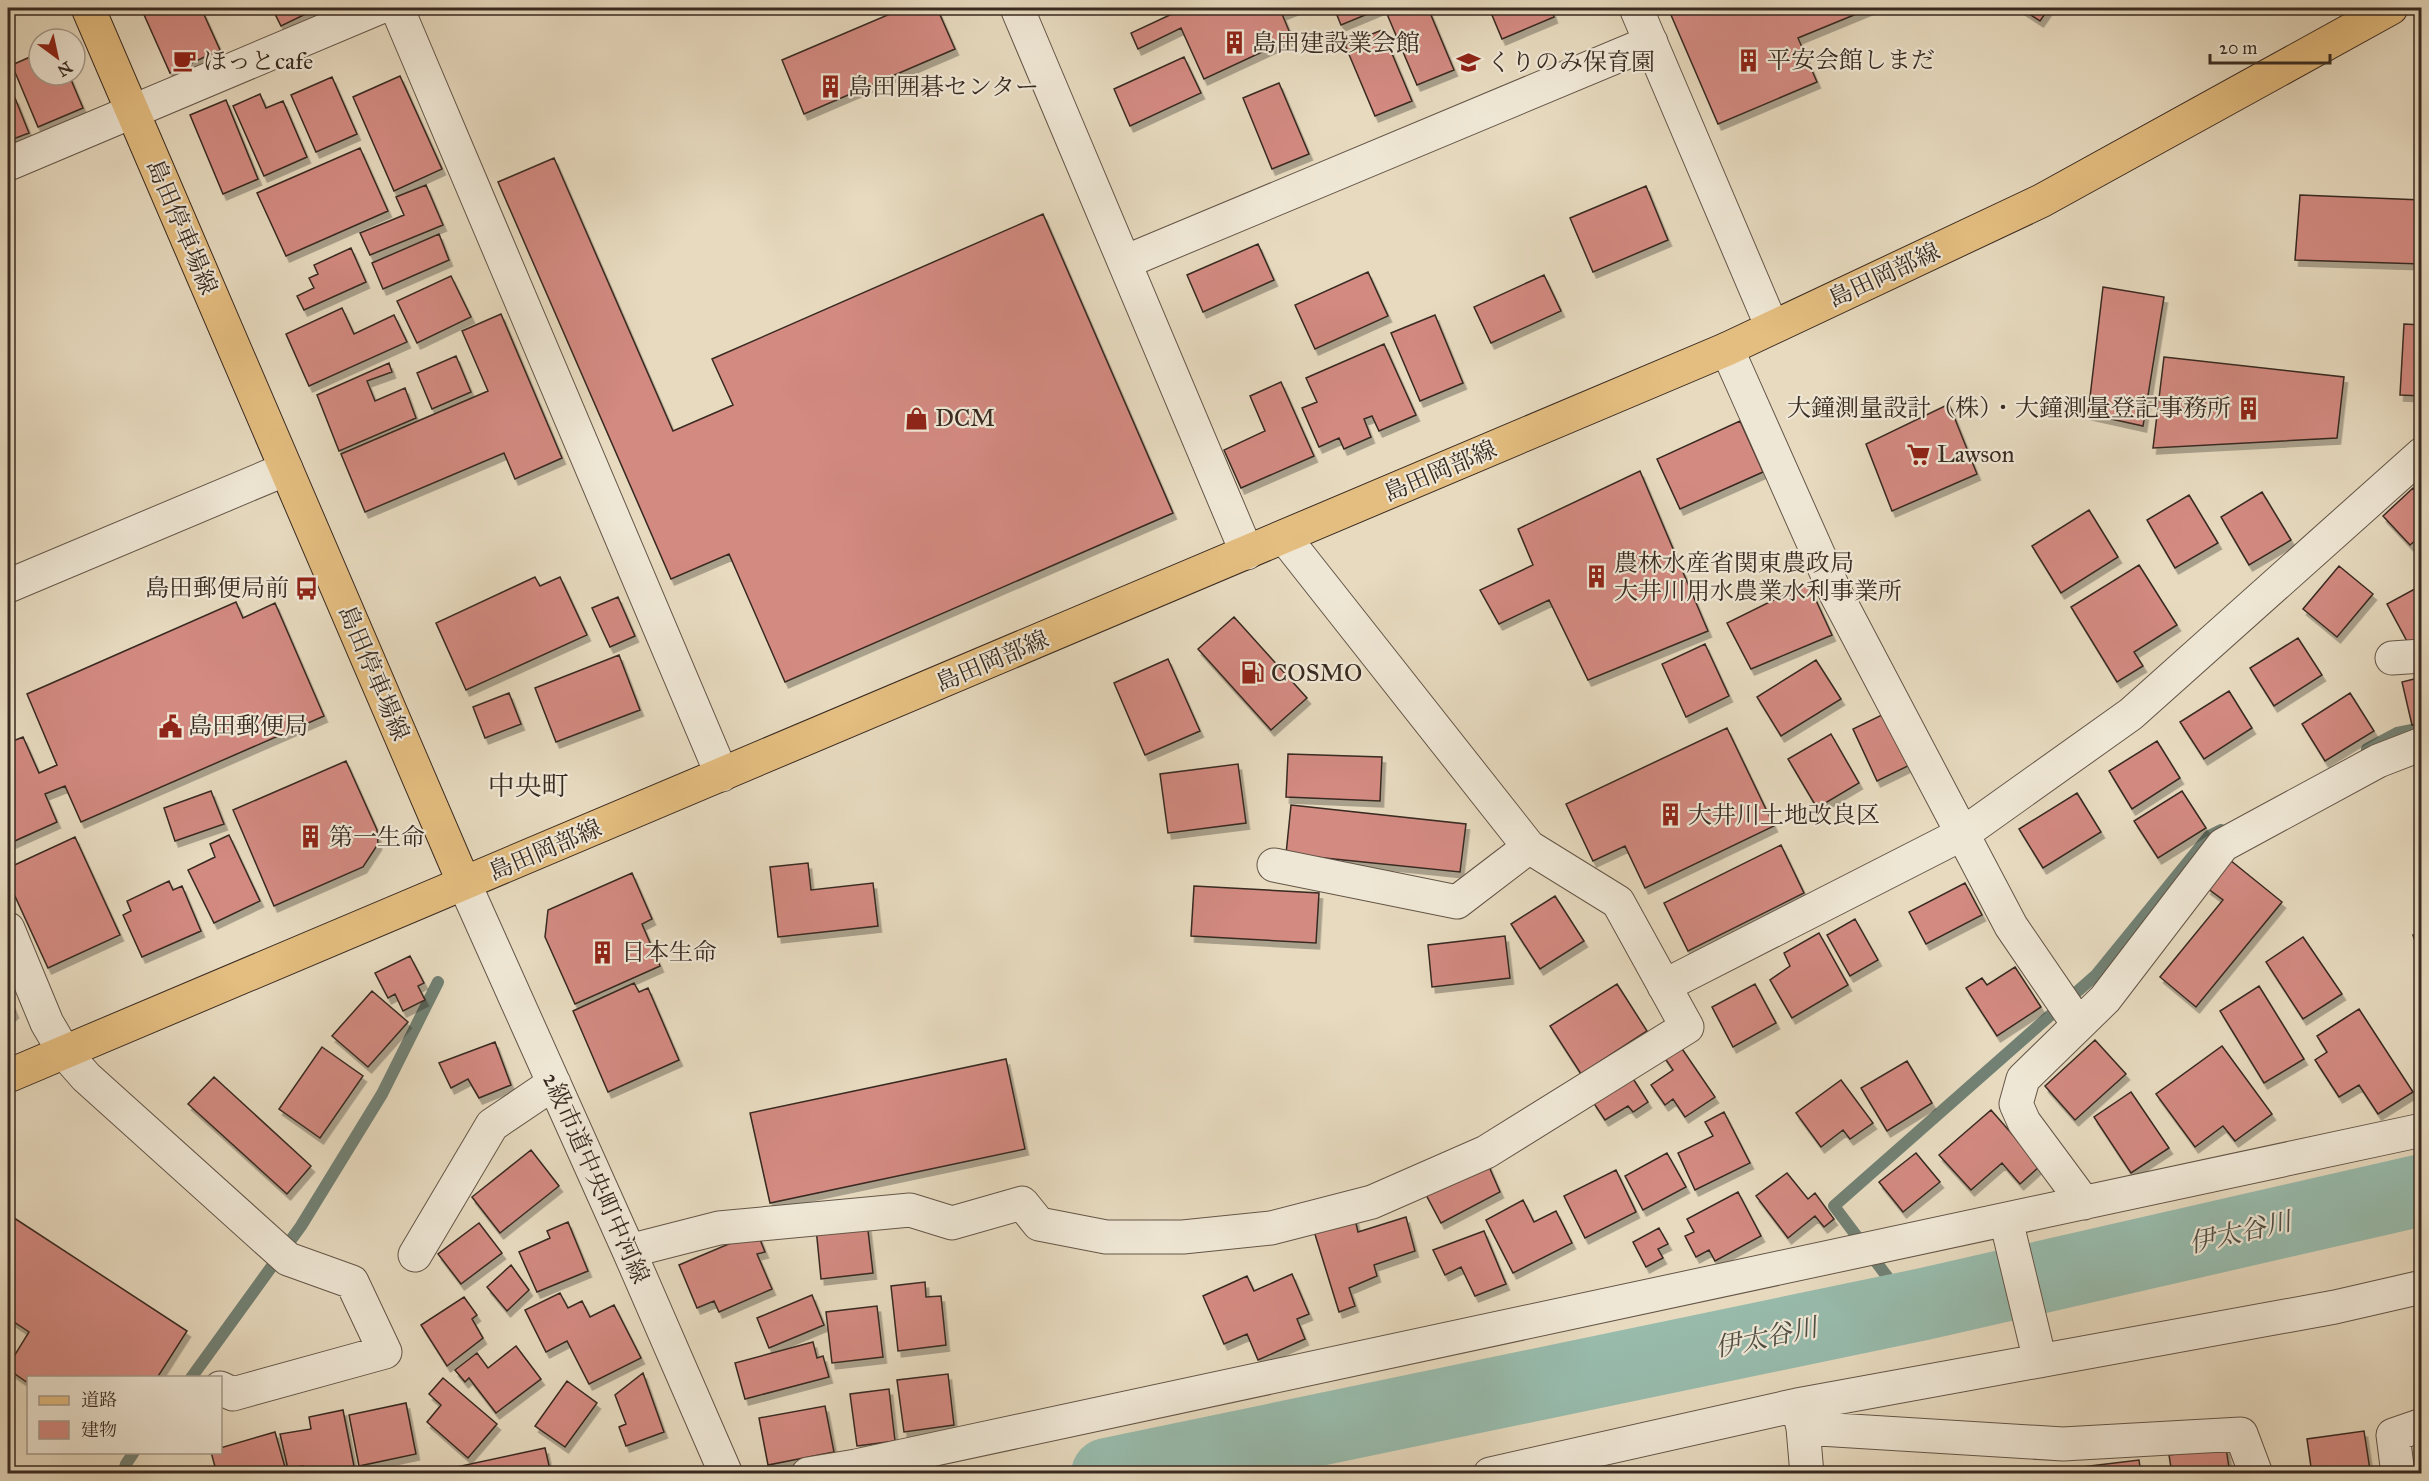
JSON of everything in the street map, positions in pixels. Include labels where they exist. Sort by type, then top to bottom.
[{"type":"main road","name":"島田停車場線","points":[[88,8],[465,884]]},
{"type":"main road","name":"島田岡部線","points":[[465,884],[1727,349],[2041,201],[2391,8]]},
{"type":"main road","points":[[8,1076],[465,884]]},
{"type":"street","points":[[8,164],[378,8]]},
{"type":"street","points":[[397,8],[722,775]]},
{"type":"street","points":[[1636,8],[1772,327]]},
{"type":"street","points":[[1029,11],[1125,262],[1247,554]]},
{"type":"street","points":[[1125,262],[1651,42]]},
{"type":"street","points":[[1727,349],[1836,594],[2012,926],[2078,1024]]},
{"type":"street","points":[[1664,986],[1964,833],[2131,714],[2421,454]]},
{"type":"street","points":[[8,586],[286,469]]},
{"type":"street","points":[[629,1251],[719,1228],[910,1210],[952,1223],[1022,1203],[1039,1224],[1106,1237],[1182,1237],[1271,1228],[1372,1202],[1486,1152],[1687,1027],[1618,902],[1529,847],[1285,538]]},
{"type":"street","points":[[2085,1203],[2024,1122],[2016,1104],[2023,1079],[2105,999],[2223,845],[2378,761],[2421,744]]},
{"type":"street","points":[[1274,865],[1457,902],[1529,847]]},
{"type":"street","name":"2級市道中央町中河線","points":[[465,884],[726,1473]]},
{"type":"street","points":[[8,929],[47,1023],[64,1052],[86,1077],[280,1251],[352,1282],[385,1352],[233,1394],[222,1389]]},
{"type":"street","points":[[415,1255],[492,1125],[554,1083]]},
{"type":"street","points":[[808,1473],[856,1466],[2421,1130]]},
{"type":"street","points":[[2006,1220],[2040,1361]]},
{"type":"street","points":[[1490,1473],[1800,1417],[2040,1361],[2336,1307],[2421,1287]]},
{"type":"street","points":[[1800,1417],[1807,1473]]},
{"type":"street","points":[[1800,1417],[2063,1444],[2241,1434],[2256,1473]]},
{"type":"street","points":[[2398,1473],[2393,1435],[2421,1425]]},
{"type":"building","points":[[141,8],[178,8],[179,11],[187,8],[201,8],[220,50],[170,73]]},
{"type":"building","points":[[272,8],[315,8],[316,9],[281,26]]},
{"type":"building","name":"島田囲碁センター","points":[[904,8],[937,8],[955,49],[804,114],[782,60]]},
{"type":"building","name":"島田建設業会館","points":[[1172,8],[1297,8],[1282,14],[1292,38],[1204,79],[1181,28],[1138,49],[1131,33],[1174,13]]},
{"type":"building","points":[[1334,8],[1382,8],[1341,25]]},
{"type":"building","points":[[1404,8],[1428,8],[1454,70],[1417,85],[1387,14]]},
{"type":"building","points":[[1489,8],[1551,8],[1554,17],[1502,39]]},
{"type":"building","name":"平安会館しまだ","points":[[1668,8],[1871,8],[1798,38],[1817,82],[1718,124]]},
{"type":"building","points":[[2020,8],[2049,8],[2040,21]]},
{"type":"building","points":[[1382,30],[1412,101],[1375,116],[1345,45]]},
{"type":"building","points":[[1184,57],[1201,93],[1130,126],[1114,89]]},
{"type":"building","points":[[27,58],[27,87],[74,87],[83,108],[38,127],[12,65]]},
{"type":"building","points":[[400,76],[442,169],[394,191],[353,97]]},
{"type":"building","points":[[332,77],[357,134],[316,152],[291,95]]},
{"type":"building","points":[[1279,83],[1309,154],[1272,169],[1243,98]]},
{"type":"building","points":[[260,94],[266,108],[283,101],[307,157],[264,176],[233,106]]},
{"type":"building","points":[[15,98],[29,133],[8,141],[8,101]]},
{"type":"building","points":[[226,100],[258,179],[223,194],[190,115]]},
{"type":"building","points":[[360,148],[388,211],[286,256],[257,193]]},
{"type":"building","name":"DCM","points":[[554,158],[673,431],[733,405],[712,359],[1043,214],[1173,513],[785,682],[729,554],[671,579],[498,182]]},
{"type":"building","points":[[426,185],[443,225],[370,255],[360,233],[404,215],[396,197]]},
{"type":"building","points":[[1646,186],[1668,240],[1593,272],[1570,218]]},
{"type":"building","points":[[2300,195],[2422,200],[2422,264],[2295,260]]},
{"type":"building","points":[[439,234],[449,260],[383,289],[372,263]]},
{"type":"building","points":[[1258,244],[1274,280],[1203,312],[1187,275]]},
{"type":"building","points":[[351,248],[366,282],[304,310],[297,296],[314,288],[309,278],[318,274],[314,265]]},
{"type":"building","points":[[1368,272],[1388,316],[1315,349],[1295,305]]},
{"type":"building","points":[[1544,275],[1561,311],[1491,343],[1474,307]]},
{"type":"building","points":[[451,276],[471,317],[417,343],[397,301]]},
{"type":"building","points":[[2103,287],[2164,297],[2143,426],[2088,414]]},
{"type":"building","points":[[342,308],[354,334],[394,315],[407,342],[309,386],[286,334]]},
{"type":"building","points":[[501,314],[562,458],[515,479],[504,453],[365,512],[341,454],[488,391],[462,331]]},
{"type":"building","points":[[1435,315],[1463,383],[1420,401],[1391,333]]},
{"type":"building","points":[[2404,324],[2422,325],[2422,396],[2400,395]]},
{"type":"building","points":[[1384,344],[1416,415],[1379,431],[1372,416],[1364,419],[1371,437],[1344,449],[1339,438],[1319,447],[1302,408],[1317,402],[1306,378]]},
{"type":"building","points":[[456,356],[471,392],[432,409],[417,373]]},
{"type":"building","name":"大鐘測量設計（株）・大鐘測量登記事務所","points":[[2164,357],[2344,377],[2337,438],[2153,448]]},
{"type":"building","points":[[389,363],[392,372],[367,381],[375,401],[405,388],[416,418],[339,451],[317,395]]},
{"type":"building","points":[[1281,382],[1314,456],[1241,488],[1224,450],[1265,431],[1250,396]]},
{"type":"building","points":[[1949,404],[1977,474],[1892,511],[1866,444]]},
{"type":"building","points":[[1740,421],[1763,472],[1680,509],[1657,459]]},
{"type":"building","name":"農林水産省関東農政局 大井川用水農業水利事業所","points":[[1640,471],[1708,631],[1588,680],[1549,600],[1499,624],[1480,590],[1533,565],[1518,529]]},
{"type":"building","points":[[2413,488],[2422,498],[2422,535],[2410,545],[2383,516]]},
{"type":"building","points":[[2262,492],[2291,540],[2249,565],[2221,517]]},
{"type":"building","points":[[2189,495],[2218,543],[2175,568],[2147,520]]},
{"type":"building","points":[[2089,510],[2118,557],[2061,593],[2032,546]]},
{"type":"building","points":[[2139,565],[2177,625],[2134,652],[2143,666],[2117,682],[2071,607]]},
{"type":"building","points":[[2339,566],[2373,594],[2337,637],[2303,609]]},
{"type":"building","points":[[535,577],[540,586],[560,577],[587,635],[466,690],[436,623]]},
{"type":"building","points":[[1808,583],[1832,635],[1751,669],[1727,623]]},
{"type":"building","points":[[2422,585],[2422,636],[2408,643],[2387,604]]},
{"type":"building","points":[[618,597],[635,636],[610,647],[592,608]]},
{"type":"building","name":"島田郵便局","points":[[236,602],[243,618],[275,603],[324,716],[81,822],[65,786],[45,794],[57,822],[8,844],[8,743],[23,737],[39,773],[57,765],[27,694]]},
{"type":"building","name":"COSMO","points":[[1234,617],[1307,698],[1271,730],[1198,649]]},
{"type":"building","points":[[2298,638],[2322,675],[2274,706],[2250,668]]},
{"type":"building","points":[[1705,644],[1729,696],[1686,717],[1662,664]]},
{"type":"building","points":[[619,655],[640,710],[556,742],[535,688]]},
{"type":"building","points":[[1168,659],[1200,731],[1145,755],[1114,683]]},
{"type":"building","points":[[1816,660],[1841,699],[1781,736],[1757,697]]},
{"type":"building","points":[[2422,677],[2422,723],[2412,725],[2402,682]]},
{"type":"building","points":[[2229,691],[2252,728],[2204,759],[2180,722]]},
{"type":"building","points":[[509,693],[521,724],[485,738],[473,707]]},
{"type":"building","points":[[2350,693],[2374,731],[2325,761],[2302,724]]},
{"type":"building","points":[[1888,712],[1912,764],[1877,781],[1853,729]]},
{"type":"building","name":"大井川土地改良区","points":[[1727,728],[1774,826],[1645,888],[1625,846],[1593,861],[1566,804]]},
{"type":"building","points":[[1831,734],[1859,783],[1817,808],[1788,759]]},
{"type":"building","points":[[2157,741],[2180,778],[2132,809],[2109,771]]},
{"type":"building","points":[[1288,754],[1382,757],[1380,801],[1286,797]]},
{"type":"building","name":"第一生命","points":[[346,761],[377,830],[378,844],[363,867],[274,906],[233,810]]},
{"type":"building","points":[[1238,764],[1246,823],[1168,833],[1160,774]]},
{"type":"building","points":[[211,791],[224,824],[175,841],[164,808]]},
{"type":"building","points":[[2182,791],[2206,828],[2158,858],[2134,821]]},
{"type":"building","points":[[2077,793],[2101,832],[2043,868],[2019,829]]},
{"type":"building","points":[[1291,805],[1466,824],[1460,872],[1286,854]]},
{"type":"building","points":[[229,835],[260,901],[214,923],[188,870],[215,857],[210,844]]},
{"type":"building","points":[[75,837],[120,935],[48,968],[8,881],[8,868]]},
{"type":"building","points":[[1781,845],[1804,893],[1688,951],[1664,903]]},
{"type":"building","points":[[2230,860],[2282,902],[2196,1007],[2160,977],[2223,900],[2207,888]]},
{"type":"building","points":[[808,863],[811,890],[873,883],[878,926],[778,937],[770,867]]},
{"type":"building","name":"日本生命","points":[[632,873],[652,919],[642,924],[660,966],[575,1004],[545,937],[548,910]]},
{"type":"building","points":[[169,881],[173,890],[182,886],[201,931],[142,957],[123,915],[131,911],[127,901]]},
{"type":"building","points":[[1965,883],[1982,915],[1926,944],[1909,912]]},
{"type":"building","points":[[1194,886],[1319,893],[1316,943],[1191,936]]},
{"type":"building","points":[[1555,896],[1584,941],[1540,969],[1511,924]]},
{"type":"building","points":[[1855,919],[1878,960],[1850,976],[1827,935]]},
{"type":"building","points":[[1819,933],[1848,985],[1792,1018],[1770,980],[1790,966],[1784,953]]},
{"type":"building","points":[[2422,933],[2422,963],[2413,935]]},
{"type":"building","points":[[1505,936],[1510,978],[1432,987],[1428,945]]},
{"type":"building","points":[[2303,937],[2342,994],[2303,1019],[2266,962]]},
{"type":"building","points":[[410,956],[424,983],[418,986],[425,1000],[403,1011],[395,994],[388,998],[375,973]]},
{"type":"building","points":[[2015,967],[2041,1007],[1997,1036],[1966,988],[1982,978],[1987,985]]},
{"type":"building","points":[[634,983],[639,992],[648,988],[679,1060],[608,1092],[573,1011]]},
{"type":"building","points":[[1617,984],[1647,1031],[1581,1074],[1550,1026]]},
{"type":"building","points":[[1755,984],[1776,1023],[1733,1047],[1712,1007]]},
{"type":"building","points":[[2259,986],[2304,1059],[2264,1083],[2220,1011]]},
{"type":"building","points":[[372,991],[408,1022],[368,1067],[332,1036]]},
{"type":"building","points":[[8,994],[15,1012],[8,1018]]},
{"type":"building","points":[[2359,1009],[2413,1092],[2378,1114],[2359,1085],[2339,1097],[2315,1060],[2327,1052],[2317,1036]]},
{"type":"building","points":[[1676,1040],[1715,1097],[1685,1117],[1673,1099],[1665,1105],[1651,1085],[1673,1070],[1660,1051]]},
{"type":"building","points":[[2095,1040],[2126,1074],[2075,1120],[2045,1086]]},
{"type":"building","points":[[495,1042],[511,1085],[479,1098],[468,1079],[451,1088],[439,1063]]},
{"type":"building","points":[[2222,1046],[2272,1114],[2235,1141],[2223,1126],[2195,1147],[2156,1094]]},
{"type":"building","points":[[322,1047],[363,1076],[320,1138],[279,1109]]},
{"type":"building","points":[[1006,1059],[1025,1149],[770,1203],[750,1113]]},
{"type":"building","points":[[1907,1061],[1932,1103],[1887,1131],[1861,1088]]},
{"type":"building","points":[[214,1077],[311,1166],[287,1194],[188,1104]]},
{"type":"building","points":[[1632,1077],[1648,1102],[1633,1112],[1628,1106],[1605,1120],[1593,1102]]},
{"type":"building","points":[[1841,1080],[1873,1123],[1850,1139],[1843,1130],[1821,1147],[1796,1113]]},
{"type":"building","points":[[2131,1092],[2169,1148],[2131,1173],[2094,1117]]},
{"type":"building","points":[[1991,1110],[2040,1166],[2020,1184],[2002,1163],[1971,1190],[1939,1155]]},
{"type":"building","points":[[1724,1112],[1750,1163],[1695,1190],[1678,1153],[1713,1136],[1705,1122]]},
{"type":"building","points":[[531,1150],[559,1186],[500,1233],[472,1197]]},
{"type":"building","points":[[1667,1153],[1686,1187],[1643,1210],[1625,1176]]},
{"type":"building","points":[[1916,1153],[1940,1182],[1903,1212],[1879,1182]]},
{"type":"building","points":[[1487,1162],[1500,1192],[1441,1223],[1424,1191]]},
{"type":"building","points":[[1616,1170],[1636,1212],[1585,1238],[1564,1196]]},
{"type":"building","points":[[1787,1173],[1808,1199],[1815,1193],[1834,1219],[1824,1227],[1815,1216],[1788,1238],[1756,1196]]},
{"type":"building","points":[[1738,1192],[1761,1236],[1715,1261],[1709,1250],[1696,1257],[1685,1236],[1694,1232],[1687,1219]]},
{"type":"building","points":[[1523,1200],[1534,1222],[1556,1211],[1572,1243],[1513,1273],[1486,1220]]},
{"type":"building","points":[[8,1214],[187,1331],[158,1376],[27,1376],[27,1382],[8,1369],[8,1366],[29,1332],[8,1318]]},
{"type":"building","points":[[1354,1215],[1358,1232],[1406,1217],[1415,1251],[1374,1265],[1377,1276],[1349,1288],[1355,1306],[1339,1312],[1313,1228]]},
{"type":"building","points":[[568,1222],[588,1271],[537,1292],[519,1252],[550,1238],[547,1231]]},
{"type":"building","points":[[867,1222],[873,1273],[821,1279],[816,1228]]},
{"type":"building","points":[[479,1223],[502,1253],[461,1284],[438,1254]]},
{"type":"building","points":[[1659,1228],[1668,1244],[1658,1249],[1663,1258],[1646,1267],[1633,1242]]},
{"type":"building","points":[[1484,1231],[1506,1284],[1475,1296],[1461,1267],[1445,1275],[1433,1250]]},
{"type":"building","points":[[757,1232],[765,1252],[757,1254],[772,1289],[719,1312],[714,1301],[697,1308],[679,1265]]},
{"type":"building","points":[[511,1265],[529,1290],[507,1311],[487,1287]]},
{"type":"building","points":[[1292,1274],[1309,1314],[1297,1319],[1305,1339],[1258,1360],[1247,1334],[1224,1344],[1203,1296],[1247,1276],[1254,1291]]},
{"type":"building","points":[[925,1282],[926,1297],[941,1296],[946,1345],[898,1351],[891,1286]]},
{"type":"building","points":[[560,1293],[568,1308],[582,1301],[590,1317],[614,1305],[641,1358],[589,1384],[567,1341],[546,1352],[525,1310]]},
{"type":"building","points":[[812,1295],[824,1325],[769,1348],[757,1318]]},
{"type":"building","points":[[464,1297],[477,1315],[472,1319],[483,1338],[447,1366],[421,1325]]},
{"type":"building","points":[[877,1306],[883,1357],[832,1363],[826,1312]]},
{"type":"building","points":[[813,1342],[817,1358],[823,1356],[829,1377],[745,1399],[735,1363]]},
{"type":"building","points":[[516,1346],[541,1379],[496,1413],[469,1378],[465,1382],[455,1370],[477,1353],[488,1368]]},
{"type":"building","points":[[643,1373],[664,1432],[626,1446],[619,1427],[626,1424],[615,1395]]},
{"type":"building","points":[[948,1374],[954,1425],[904,1432],[897,1380]]},
{"type":"building","points":[[443,1378],[497,1424],[468,1458],[427,1422],[441,1405],[429,1394]]},
{"type":"building","points":[[567,1381],[597,1403],[565,1447],[535,1426]]},
{"type":"building","points":[[889,1389],[895,1441],[857,1446],[850,1394]]},
{"type":"building","points":[[406,1403],[416,1454],[359,1466],[349,1415]]},
{"type":"building","points":[[825,1406],[834,1452],[768,1465],[759,1418]]},
{"type":"building","points":[[343,1410],[354,1466],[334,1470],[335,1474],[304,1474],[303,1466],[288,1469],[280,1434],[311,1429],[309,1417]]},
{"type":"building","points":[[2364,1431],[2370,1470],[2346,1474],[2312,1474],[2307,1439]]},
{"type":"building","points":[[275,1432],[287,1474],[217,1474],[212,1454],[222,1454],[222,1447]]},
{"type":"building","points":[[545,1448],[551,1474],[448,1474],[447,1469]]},
{"type":"building","points":[[2226,1448],[2230,1474],[2172,1474],[2169,1455]]},
{"type":"building","points":[[2139,1460],[2141,1474],[2083,1474],[2082,1467]]},
{"type":"waterway","points":[[2367,749],[2397,733],[2422,728]]},
{"type":"waterway","points":[[1910,1307],[1834,1206],[2096,975],[2209,836],[2221,830]]},
{"type":"waterway","points":[[192,1376],[301,1226],[382,1094],[438,982]]},
{"type":"waterway","name":"伊太谷川","points":[[1107,1474],[1924,1304],[2422,1190]]},
{"type":"waterway","points":[[123,1474],[133,1454]]},
{"type":"place","name":"島田建設業会館","points":[[1234,43]]},
{"type":"place","name":"平安会館しまだ","points":[[1749,60]]},
{"type":"place","name":"ほっとcafe","points":[[185,61]]},
{"type":"place","name":"くりのみ保育園","points":[[1469,62]]},
{"type":"place","name":"島田囲碁センター","points":[[830,87]]},
{"type":"place","name":"大鐘測量設計（株）・大鐘測量登記事務所","points":[[2249,408]]},
{"type":"place","name":"DCM","points":[[917,418]]},
{"type":"place","name":"Lawson","points":[[1919,454]]},
{"type":"place","name":"農林水産省関東農政局 大井川用水農業水利事業所","points":[[1596,577]]},
{"type":"place","name":"島田郵便局前","points":[[307,588]]},
{"type":"place","name":"COSMO","points":[[1253,673]]},
{"type":"place","name":"島田郵便局","points":[[170,726]]},
{"type":"place","name":"大井川土地改良区","points":[[1670,815]]},
{"type":"place","name":"第一生命","points":[[311,837]]},
{"type":"place","name":"日本生命","points":[[603,952]]},
{"type":"district","name":"中央町","points":[[528,786]]}]
